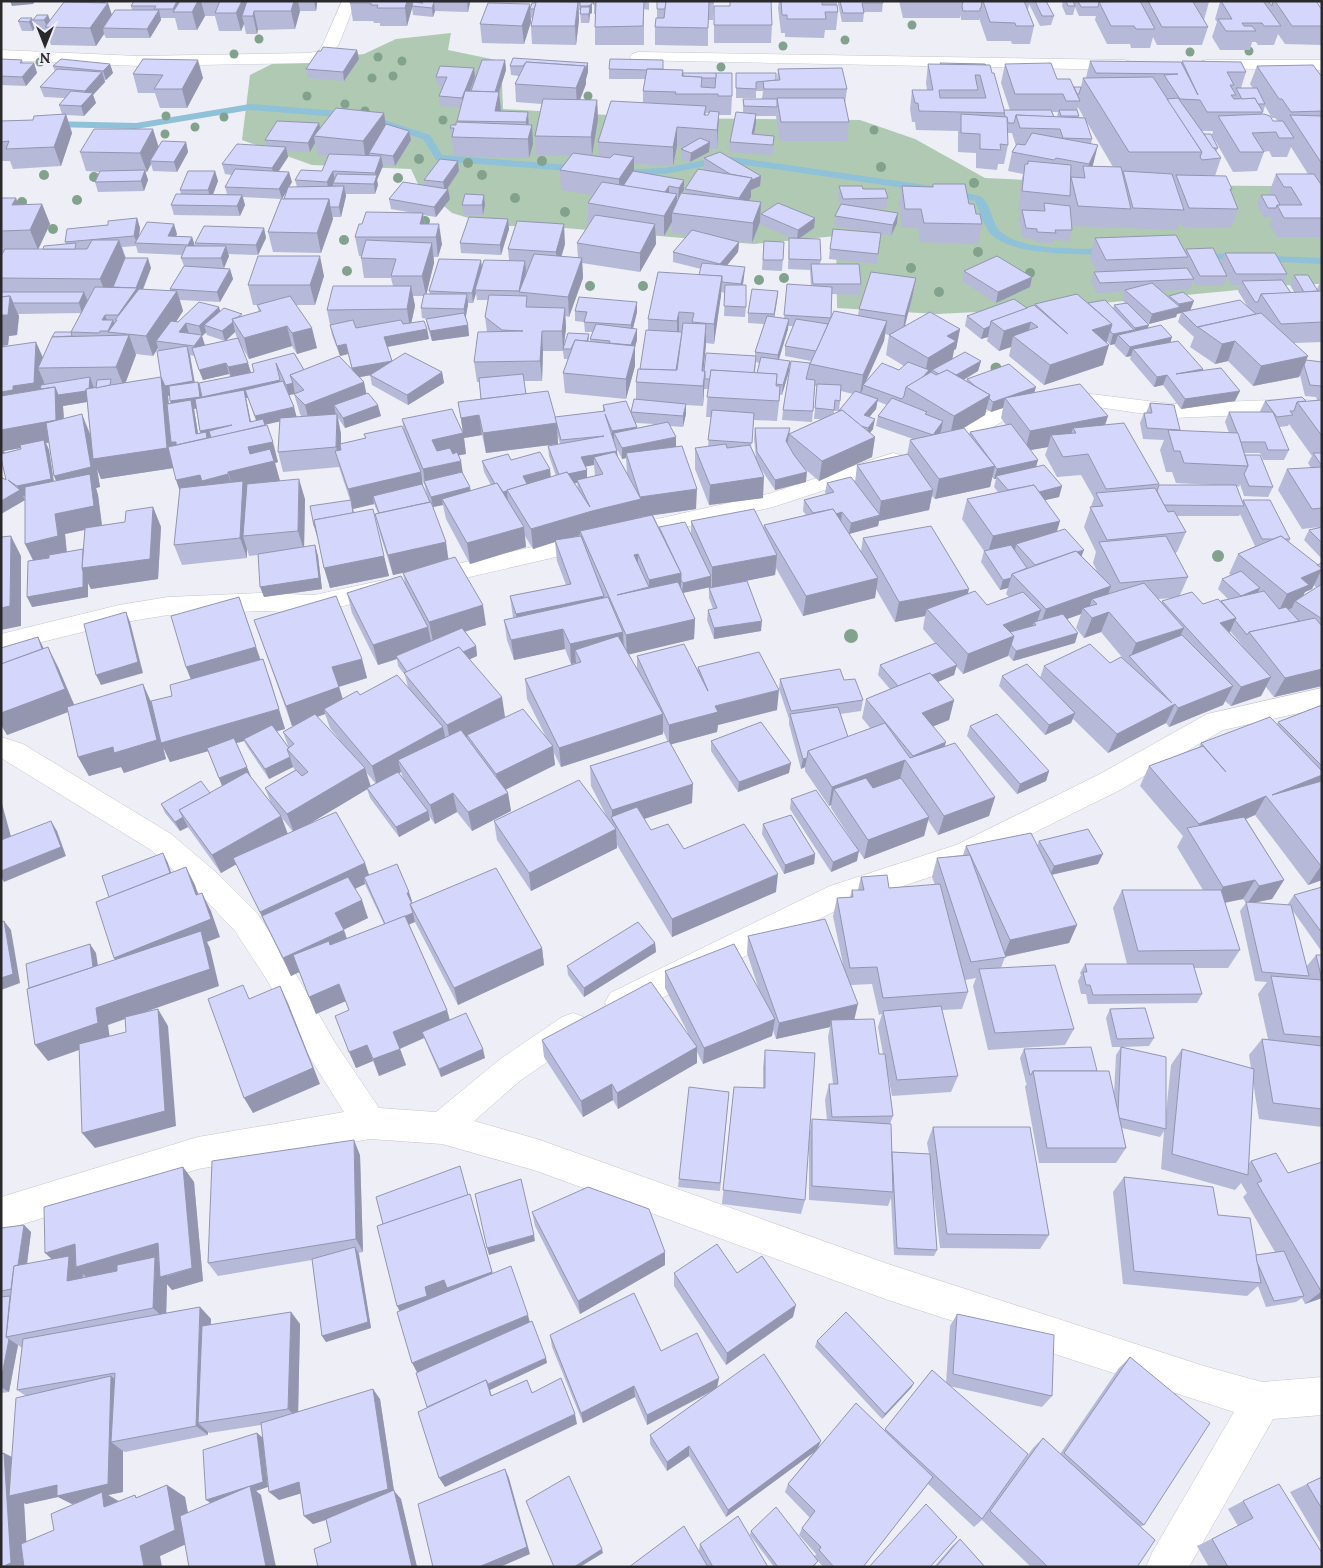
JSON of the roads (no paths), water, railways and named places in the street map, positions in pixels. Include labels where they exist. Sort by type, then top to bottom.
[{"type":"street","points":[[1,55],[138,61],[309,58],[324,54],[331,44],[349,1]]},
{"type":"street","points":[[638,57],[1143,65]]},
{"type":"street","points":[[1193,65],[1322,65]]},
{"type":"street","points":[[1,643],[119,614],[168,606],[261,602],[314,604],[773,500],[913,454],[966,433],[1005,411],[1039,403],[1091,400],[1172,411],[1298,406],[1322,409]]},
{"type":"street","points":[[442,1128],[510,1070],[571,1028],[840,895],[965,854],[1110,782],[1216,721],[1322,698]]},
{"type":"street","points":[[1,747],[13,751],[162,842],[207,882],[246,922],[278,971],[323,1051],[370,1123]]},
{"type":"street","points":[[1,1214],[198,1153],[370,1123],[442,1128],[536,1155],[888,1282],[1204,1385],[1262,1401],[1322,1396]]},
{"type":"street","points":[[1166,1567],[1262,1401]]},
{"type":"waterway","points":[[50,124],[136,126],[250,107],[363,116],[427,137],[439,158],[582,169]]},
{"type":"waterway","points":[[620,173],[665,171],[725,159],[932,189],[979,199],[997,234],[1021,245],[1051,250],[1111,252]]},
{"type":"waterway","points":[[1199,256],[1322,261]]}]
